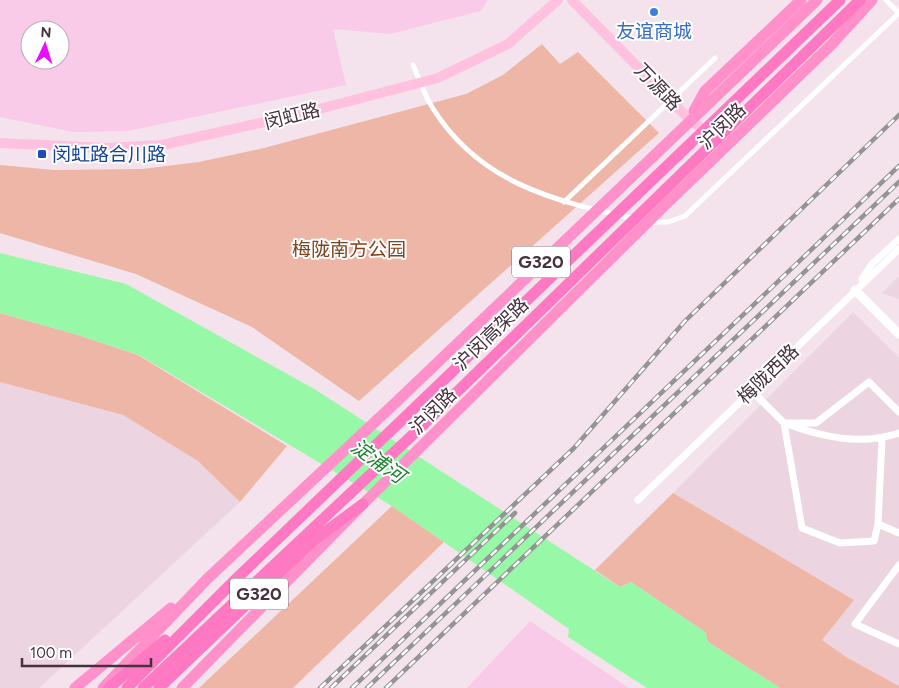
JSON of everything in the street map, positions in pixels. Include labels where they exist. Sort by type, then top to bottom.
[{"type":"highway","name":"沪闵高架路","points":[[127,688],[236,579],[840,0]]},
{"type":"highway","name":"沪闵高架路","points":[[143,688],[421,427],[860,0]]},
{"type":"highway","name":"沪闵路","points":[[159,688],[314,540],[363,504]]},
{"type":"highway","points":[[109,688],[236,579]]},
{"type":"highway","points":[[152,688],[246,591]]},
{"type":"main road","name":"闵虹路","points":[[0,143],[107,148],[162,145],[300,114],[438,78],[508,44],[558,0]]},
{"type":"main road","name":"万源路","points":[[572,0],[689,119],[727,147]]},
{"type":"main road","name":"沪闵路","points":[[689,119],[705,90],[802,0]]},
{"type":"main road","name":"沪闵路","points":[[103,688],[207,579],[393,405],[689,119],[817,0]]},
{"type":"main road","name":"沪闵路","points":[[363,504],[656,214],[832,44],[872,0]]},
{"type":"main road","points":[[182,688],[363,504]]},
{"type":"main road","points":[[75,688],[207,579]]},
{"type":"street","points":[[413,65],[431,105],[448,131],[494,170],[522,187],[564,202],[656,224],[685,216],[899,13],[886,0]]},
{"type":"street","points":[[564,202],[715,58]]},
{"type":"street","points":[[899,239],[872,264],[855,290],[899,334]]},
{"type":"street","name":"梅陇西路","points":[[638,500],[899,249]]},
{"type":"street","points":[[784,424],[816,423],[869,382],[899,412]]},
{"type":"street","points":[[751,390],[784,424],[814,434],[844,439],[882,439],[899,433]]},
{"type":"street","points":[[784,424],[802,528],[840,543],[874,541],[878,524],[882,439]]},
{"type":"street","points":[[878,524],[899,533]]},
{"type":"street","points":[[899,566],[855,624],[899,644]]},
{"type":"shaded area","points":[[0,0],[488,0],[481,11],[390,34],[333,29],[346,85],[128,131],[73,132],[0,117]]},
{"type":"shaded area","points":[[899,276],[899,299],[882,293]]},
{"type":"shaded area","points":[[853,312],[899,358],[899,686],[846,657],[822,640],[854,600],[673,493]]},
{"type":"shaded area","points":[[0,382],[123,415],[198,461],[240,502],[39,688],[0,688]]},
{"type":"shaded area","points":[[530,621],[629,688],[467,688]]},
{"type":"green space","name":"梅陇南方公园","points":[[542,44],[560,64],[578,52],[659,133],[359,401],[252,327],[136,274],[0,233],[0,165],[54,170],[142,169],[199,162],[264,148],[466,94],[503,75]]},
{"type":"green space","points":[[0,313],[78,335],[138,355],[287,446],[240,502],[198,461],[123,415],[0,382]]},
{"type":"green space","points":[[673,493],[854,600],[822,640],[846,657],[899,686],[899,688],[780,688],[708,642],[705,632],[631,582],[620,587],[595,570]]},
{"type":"green space","points":[[392,506],[444,542],[293,688],[199,688]]},
{"type":"water","name":"淀浦河","points":[[0,253],[126,284],[316,390],[620,587],[631,582],[705,632],[708,642],[780,688],[647,688],[568,637],[569,629],[392,506],[139,355],[78,335],[0,313]]},
{"type":"railway","points":[[320,688],[574,448],[685,321],[899,115]]},
{"type":"railway","points":[[352,688],[899,166]]},
{"type":"railway","points":[[367,688],[899,182]]},
{"type":"railway","points":[[386,688],[899,199]]},
{"type":"railway","points":[[331,688],[515,513]]},
{"type":"place","name":"友谊商城","points":[[654,12]]},
{"type":"place","name":"闵虹路合川路","points":[[42,154]]}]
